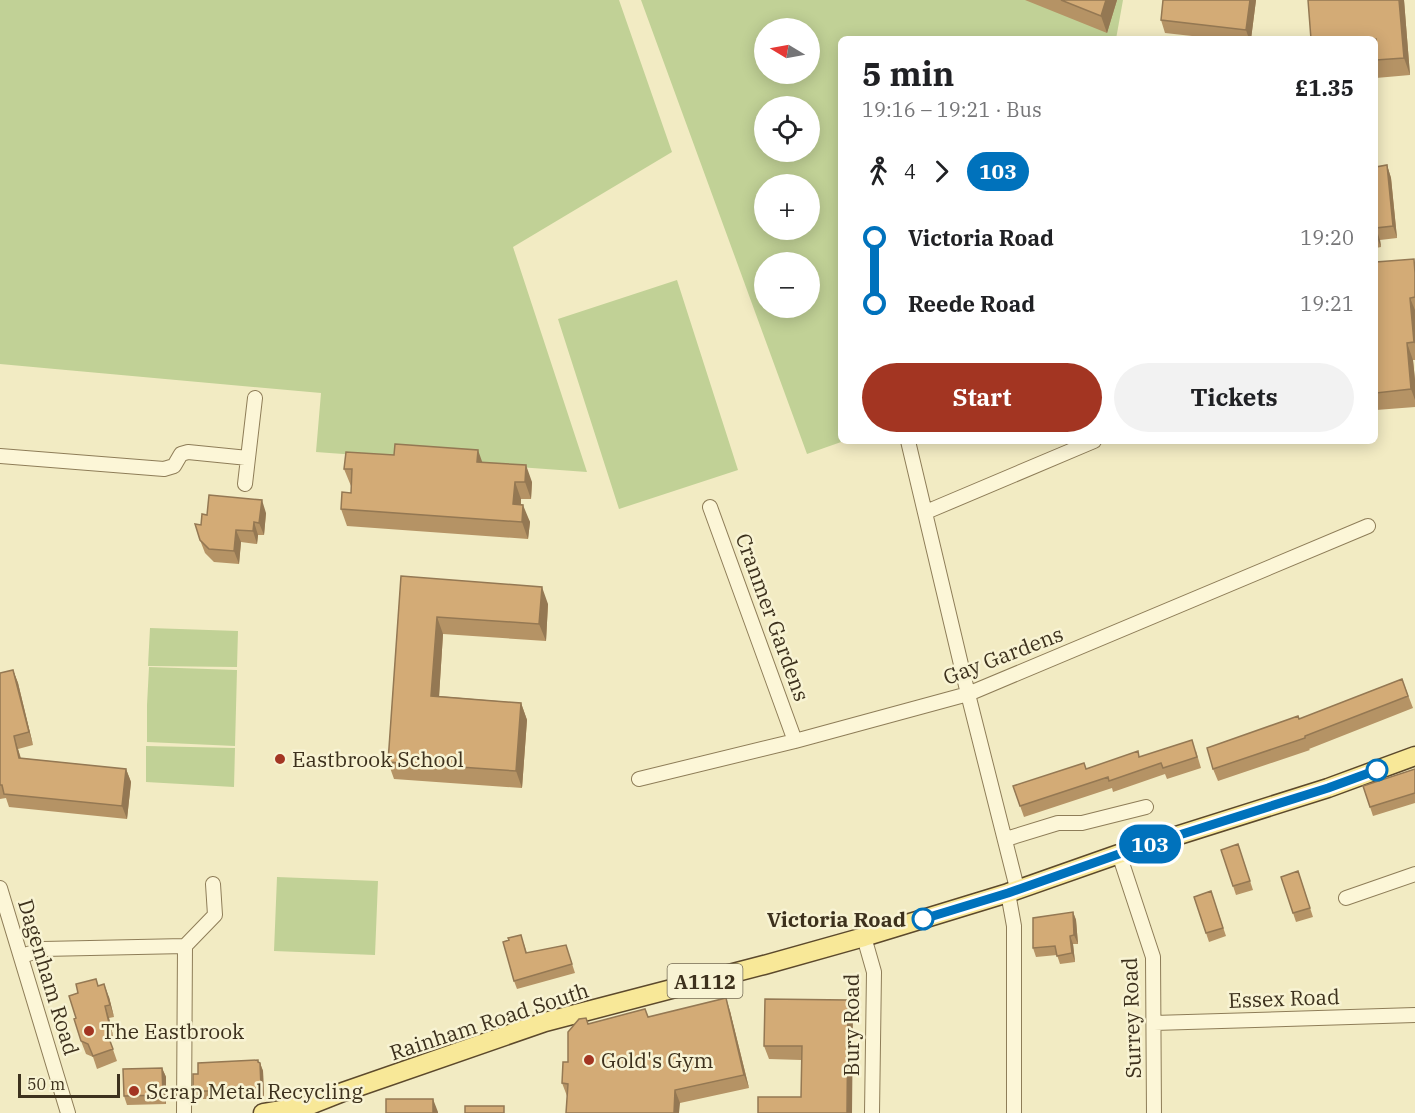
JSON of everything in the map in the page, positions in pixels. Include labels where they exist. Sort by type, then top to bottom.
[{"type":"main road","name":"Rainham Road South","points":[[263,1113],[310,1105],[545,1022],[632,1001],[864,937],[1328,788],[1415,756]]},
{"type":"street","points":[[245,484],[255,398]]},
{"type":"street","points":[[909,444],[968,694],[1006,839],[1014,926],[1014,1113]]},
{"type":"street","points":[[926,512],[1087,444]]},
{"type":"street","points":[[0,456],[164,470],[174,466],[181,454],[188,452],[248,458]]},
{"type":"street","name":"Cranmer Gardens","points":[[710,507],[795,741]]},
{"type":"street","name":"Gay Gardens","points":[[639,779],[795,741],[968,694],[1368,526]]},
{"type":"street","points":[[1006,839],[1058,823],[1082,823],[1146,807]]},
{"type":"street","name":"Surrey Road","points":[[1119,854],[1153,957],[1154,1113]]},
{"type":"street","points":[[1346,898],[1415,874]]},
{"type":"street","points":[[184,1113],[185,946],[215,915],[213,884]]},
{"type":"street","name":"Dagenham Road","points":[[0,888],[68,1113]]},
{"type":"street","name":"Bury Road","points":[[864,937],[874,972],[872,1113]]},
{"type":"street","points":[[21,956],[43,949],[185,946]]},
{"type":"street","name":"Essex Road","points":[[1154,1023],[1415,1015]]},
{"type":"green space","points":[[0,0],[619,0],[672,152],[513,247],[587,472],[316,452],[321,393],[0,364]]},
{"type":"green space","points":[[641,0],[1123,0],[1117,36],[838,36],[838,443],[807,454],[757,318],[820,318],[820,252],[754,252],[754,309]]},
{"type":"green space","points":[[677,280],[738,470],[619,509],[558,319]]},
{"type":"green space","points":[[150,628],[238,631],[237,667],[148,666]]},
{"type":"green space","points":[[149,667],[237,670],[235,746],[147,742]]},
{"type":"green space","points":[[146,746],[235,748],[234,787],[146,782]]},
{"type":"green space","points":[[277,877],[378,881],[375,955],[274,951]]},
{"type":"building","points":[[1061,0],[1106,0],[1101,16]]},
{"type":"building","points":[[1163,0],[1250,0],[1246,30],[1161,20]]},
{"type":"building","points":[[1308,0],[1399,0],[1404,58],[1378,60],[1378,36],[1311,36]]},
{"type":"building","points":[[1387,165],[1393,226],[1378,228],[1378,167]]},
{"type":"building","points":[[1414,259],[1415,297],[1410,298],[1414,342],[1407,343],[1411,389],[1378,393],[1378,262]]},
{"type":"building","points":[[395,444],[478,450],[477,462],[526,465],[525,482],[515,482],[513,504],[523,505],[522,522],[341,509],[342,492],[351,493],[352,469],[344,469],[346,452],[394,455]]},
{"type":"building","points":[[209,495],[262,500],[259,523],[254,522],[253,531],[236,530],[234,551],[209,549],[200,540],[195,524],[201,525],[202,514],[207,515]]},
{"type":"building","points":[[401,576],[542,587],[539,624],[437,617],[431,696],[521,703],[516,771],[388,762]]},
{"type":"building","points":[[13,670],[29,732],[14,736],[19,758],[126,769],[122,806],[4,794],[2,785],[0,785],[0,673]]},
{"type":"building","points":[[1402,679],[1408,696],[1305,736],[1305,738],[1213,769],[1207,748],[1298,716],[1299,719]]},
{"type":"building","points":[[1192,740],[1197,757],[1163,768],[1161,763],[1109,781],[1108,777],[1020,806],[1013,786],[1084,763],[1086,769],[1138,751],[1139,757]]},
{"type":"building","points":[[1415,769],[1415,793],[1370,807],[1363,786]]},
{"type":"building","points":[[1238,844],[1250,881],[1233,886],[1221,850]]},
{"type":"building","points":[[1298,871],[1310,908],[1293,913],[1281,877]]},
{"type":"building","points":[[1211,891],[1223,928],[1206,933],[1194,897]]},
{"type":"building","points":[[1073,912],[1074,935],[1070,936],[1072,953],[1057,956],[1055,946],[1033,948],[1033,918]]},
{"type":"building","points":[[521,935],[526,953],[566,945],[572,964],[514,981],[503,942],[509,940],[508,938]]},
{"type":"building","name":"The Eastbrook","points":[[96,979],[98,986],[104,984],[110,1005],[105,1006],[109,1023],[104,1025],[113,1049],[93,1056],[88,1044],[81,1041],[69,996],[78,993],[76,984]]},
{"type":"building","points":[[726,998],[744,1075],[675,1090],[674,1113],[566,1113],[568,1084],[562,1083],[563,1062],[568,1062],[568,1032],[579,1019],[586,1018],[588,1024],[645,1009],[648,1017]]},
{"type":"building","points":[[765,999],[848,1000],[847,1113],[758,1113],[758,1097],[801,1097],[802,1046],[764,1046]]},
{"type":"building","points":[[258,1060],[261,1088],[193,1091],[193,1074],[198,1074],[198,1063]]},
{"type":"building","points":[[162,1068],[163,1095],[124,1096],[123,1069]]},
{"type":"building","points":[[386,1099],[433,1099],[433,1113],[386,1113]]},
{"type":"building","points":[[465,1106],[504,1106],[504,1113],[465,1113]]},
{"type":"bus line","name":"103","points":[[923,919],[1328,788],[1377,770]]},
{"type":"place","name":"Eastbrook School","points":[[280,759]]},
{"type":"place","name":"Victoria Road","points":[[923,919]]},
{"type":"place","name":"The Eastbrook","points":[[89,1031]]},
{"type":"place","name":"Gold's Gym","points":[[589,1060]]},
{"type":"place","name":"Scrap Metal Recycling","points":[[134,1091]]}]
